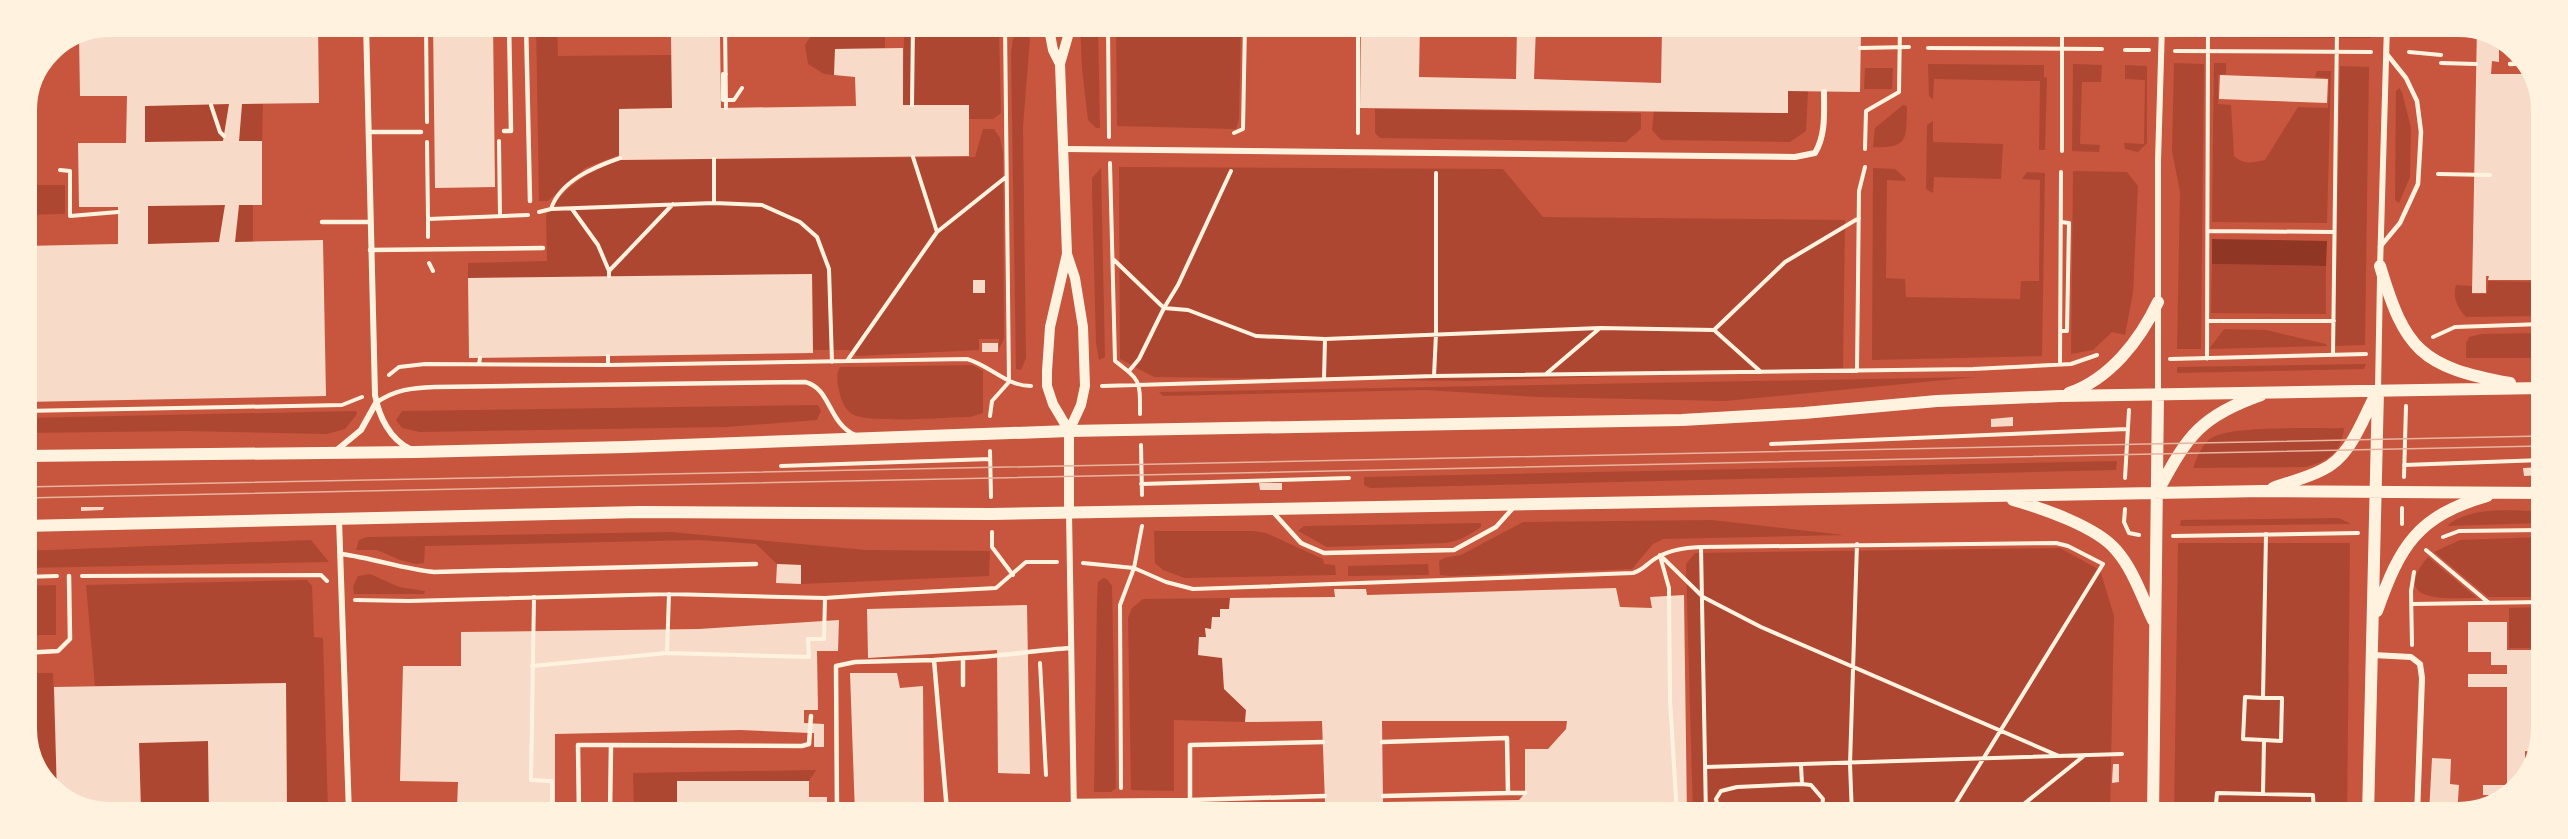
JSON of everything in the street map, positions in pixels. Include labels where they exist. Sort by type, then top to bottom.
[{"type":"main road","points":[[2380,266],[2400,324],[2408,337],[2424,353],[2446,365],[2473,374],[2535,387]]},
{"type":"main road","points":[[2060,396],[2092,383],[2106,373],[2143,329],[2158,302]]},
{"type":"main road","points":[[33,456],[415,452],[1069,431],[1682,420],[1804,413],[1937,401],[2060,396],[2535,388]]},
{"type":"main road","points":[[2263,491],[2321,471],[2337,460],[2352,440],[2378,390]]},
{"type":"main road","points":[[2368,806],[2378,390]]},
{"type":"main road","points":[[2157,493],[2184,444],[2202,424],[2221,412],[2272,392]]},
{"type":"main road","points":[[2153,806],[2158,394]]},
{"type":"main road","points":[[33,526],[639,512],[1069,513],[2263,491],[2535,493]]},
{"type":"main road","points":[[2374,621],[2393,569],[2402,552],[2416,534],[2434,518],[2450,509],[2498,493]]},
{"type":"main road","points":[[1998,496],[2050,510],[2110,544],[2130,570],[2155,624]]},
{"type":"street","points":[[366,33],[370,250],[376,403],[394,438],[415,452]]},
{"type":"street","points":[[1050,33],[1053,50],[1060,64]]},
{"type":"street","points":[[1067,33],[1060,64],[1065,149],[1067,254],[1050,327],[1047,386],[1053,404],[1069,431]]},
{"type":"street","points":[[2158,394],[2162,33]]},
{"type":"street","points":[[2378,390],[2387,33]]},
{"type":"street","points":[[1065,149],[1795,158],[1815,153],[1820,146],[1823,136],[1824,92]]},
{"type":"street","points":[[1067,254],[1075,278],[1083,327],[1085,386],[1081,405],[1069,431],[1074,806]]},
{"type":"street","points":[[330,453],[344,447],[362,430],[376,403]]},
{"type":"street","points":[[339,519],[349,806]]},
{"type":"street","points":[[2373,655],[2412,657],[2420,664],[2417,806]]},
{"type":"lane","points":[[504,131],[511,131],[509,33]]},
{"type":"lane","points":[[526,33],[530,201]]},
{"type":"lane","points":[[2380,247],[2400,223],[2418,184],[2421,132],[2417,101],[2406,78],[2386,53]]},
{"type":"lane","points":[[2510,64],[2519,64]]},
{"type":"lane","points":[[368,132],[421,132]]},
{"type":"lane","points":[[322,222],[370,222]]},
{"type":"lane","points":[[370,250],[543,248]]},
{"type":"lane","points":[[376,403],[389,393],[435,387],[805,382],[820,389],[834,417],[846,430],[863,437]]},
{"type":"lane","points":[[1270,509],[1301,543],[1324,553],[1455,550],[1496,527],[1516,505]]},
{"type":"lane","points":[[341,554],[434,572],[756,564]]},
{"type":"lane","points":[[33,652],[58,651],[70,639],[69,576]]},
{"type":"lane","points":[[837,806],[836,666],[855,662],[997,657],[1071,648]]},
{"type":"lane","points":[[963,658],[963,685]]},
{"type":"lane","points":[[934,660],[947,806]]},
{"type":"lane","points":[[579,806],[578,745],[802,746],[809,744],[811,716]]},
{"type":"lane","points":[[1382,742],[1507,738],[1508,793]]},
{"type":"lane","points":[[1190,806],[1190,745],[1323,742]]},
{"type":"lane","points":[[610,806],[611,745]]},
{"type":"lane","points":[[1383,796],[1525,793]]},
{"type":"lane","points":[[1074,801],[1325,796]]},
{"type":"path","points":[[725,33],[726,108]]},
{"type":"path","points":[[912,105],[913,33]]},
{"type":"path","points":[[990,412],[992,401],[1010,382],[1005,33]]},
{"type":"path","points":[[1108,33],[1109,134]]},
{"type":"path","points":[[1234,133],[1243,129],[1245,33]]},
{"type":"path","points":[[1358,133],[1360,33]]},
{"type":"path","points":[[1865,149],[1866,111],[1899,92],[1900,33]]},
{"type":"path","points":[[2062,33],[2062,150]]},
{"type":"path","points":[[2207,359],[2208,33]]},
{"type":"path","points":[[2333,355],[2337,33]]},
{"type":"path","points":[[1860,48],[1909,48]]},
{"type":"path","points":[[1928,48],[2102,50]]},
{"type":"path","points":[[2125,50],[2150,50]]},
{"type":"path","points":[[2175,51],[2371,52]]},
{"type":"path","points":[[2409,52],[2441,55]]},
{"type":"path","points":[[2441,63],[2476,64]]},
{"type":"path","points":[[726,74],[723,74],[723,100],[734,100],[742,88]]},
{"type":"path","points":[[211,105],[219,132],[224,136]]},
{"type":"path","points":[[913,157],[937,232]]},
{"type":"path","points":[[551,209],[554,198],[586,170],[620,158]]},
{"type":"path","points":[[714,159],[714,203]]},
{"type":"path","points":[[1110,164],[1115,361],[1130,371],[1140,384],[1140,395]]},
{"type":"path","points":[[1857,371],[1859,191],[1865,167]]},
{"type":"path","points":[[60,170],[70,171],[70,216],[118,212]]},
{"type":"path","points":[[1130,371],[1139,359],[1178,285],[1230,171]]},
{"type":"path","points":[[2060,364],[2061,172]]},
{"type":"path","points":[[1434,376],[1436,173]]},
{"type":"path","points":[[2438,174],[2490,175]]},
{"type":"path","points":[[846,362],[937,232],[1006,177]]},
{"type":"path","points":[[530,201],[530,214]]},
{"type":"path","points":[[433,272],[428,261],[428,219],[530,214],[551,209],[714,203],[762,205],[800,222],[817,237],[829,269],[832,362]]},
{"type":"path","points":[[609,271],[673,204]]},
{"type":"path","points":[[572,209],[598,245],[609,276]]},
{"type":"path","points":[[1714,330],[1785,262],[1859,218]]},
{"type":"path","points":[[2061,222],[2069,223],[2067,331],[2061,331]]},
{"type":"path","points":[[2208,231],[2334,232]]},
{"type":"path","points":[[1113,258],[1164,308],[1188,310],[1256,336],[1325,339],[1600,328],[1714,330],[1761,373]]},
{"type":"path","points":[[2208,321],[2334,321]]},
{"type":"path","points":[[2425,342],[2436,334],[2455,327],[2535,324]]},
{"type":"path","points":[[1546,375],[1600,328]]},
{"type":"path","points":[[1324,379],[1325,339]]},
{"type":"path","points":[[804,362],[805,354]]},
{"type":"path","points":[[1122,386],[1434,376],[1972,369],[2071,364],[2099,354]]},
{"type":"path","points":[[2176,358],[2366,354]]},
{"type":"path","points":[[608,356],[608,365]]},
{"type":"path","points":[[479,364],[480,358]]},
{"type":"path","points":[[392,373],[399,367],[425,364],[608,365],[967,359],[977,362],[1018,386]]},
{"type":"path","points":[[261,397],[261,406]]},
{"type":"path","points":[[33,411],[342,405],[360,399]]},
{"type":"path","points":[[132,400],[132,408]]},
{"type":"path","points":[[2126,470],[2129,412]]},
{"type":"path","points":[[2404,477],[2405,427]]},
{"type":"path","points":[[1771,444],[2127,429]]},
{"type":"path","points":[[781,466],[990,457],[990,484]]},
{"type":"path","points":[[2404,465],[2535,460]]},
{"type":"path","points":[[1141,461],[1142,492]]},
{"type":"path","points":[[1141,484],[1349,478]]},
{"type":"path","points":[[2124,522],[2129,532],[2141,536]]},
{"type":"path","points":[[2436,542],[2459,531],[2535,530]]},
{"type":"path","points":[[1121,801],[1120,605],[1134,568],[1142,533]]},
{"type":"path","points":[[2179,536],[2349,533]]},
{"type":"path","points":[[2263,698],[2266,534]]},
{"type":"path","points":[[1105,563],[1134,568],[1166,582],[1193,589],[1633,573],[1641,571],[1660,555],[1701,547],[2056,543],[2068,546],[2103,564],[1954,806]]},
{"type":"path","points":[[1852,806],[1850,764],[1857,544]]},
{"type":"path","points":[[2422,556],[2431,546]]},
{"type":"path","points":[[992,547],[1013,575]]},
{"type":"path","points":[[1701,547],[1706,806]]},
{"type":"path","points":[[2426,550],[2489,603]]},
{"type":"path","points":[[1660,555],[1703,597],[1761,627],[2059,756]]},
{"type":"path","points":[[1660,555],[1669,588],[1670,700],[1676,806]]},
{"type":"path","points":[[355,600],[410,601],[669,594],[825,598],[996,588],[1026,562]]},
{"type":"path","points":[[2412,657],[2412,581],[2418,562]]},
{"type":"path","points":[[33,577],[321,575],[333,589]]},
{"type":"path","points":[[667,653],[669,594]]},
{"type":"path","points":[[534,597],[531,780],[552,781],[552,806]]},
{"type":"path","points":[[532,666],[667,653],[809,657],[808,639],[824,639],[825,598]]},
{"type":"path","points":[[2413,604],[2535,602]]},
{"type":"path","points":[[1040,659],[1046,775]]},
{"type":"path","points":[[2245,697],[2282,698],[2282,741],[2264,740],[2242,739],[2245,697]]},
{"type":"path","points":[[2263,794],[2264,740]]},
{"type":"path","points":[[1705,767],[2122,754]]},
{"type":"path","points":[[2021,806],[2085,755]]},
{"type":"path","points":[[1801,765],[1802,784]]},
{"type":"path","points":[[1718,806],[1716,799],[1721,791],[1737,787],[1802,784],[1810,785],[1822,799],[1822,806]]},
{"type":"path","points":[[2216,806],[2217,794],[2313,795],[2314,806]]},
{"type":"shaded area","points":[[536,33],[557,33],[558,56],[671,55],[672,108],[619,109],[619,155],[585,168],[548,201],[539,201]]},
{"type":"shaded area","points":[[813,33],[885,34],[885,48],[835,49],[834,75],[824,74],[808,64],[805,45]]},
{"type":"shaded area","points":[[908,33],[999,33],[1001,113],[993,119],[969,119],[968,105],[903,105],[904,36]]},
{"type":"shaded area","points":[[1018,33],[1026,33],[1030,39],[1023,127],[1026,358],[1021,370],[1016,369],[1011,54],[1013,39]]},
{"type":"shaded area","points":[[1080,33],[1098,33],[1100,128],[1096,128],[1088,120]]},
{"type":"shaded area","points":[[1116,33],[1241,33],[1239,119],[1236,129],[1117,126]]},
{"type":"shaded area","points":[[1928,33],[2046,33],[2046,34]]},
{"type":"shaded area","points":[[2071,33],[2102,33],[2102,36],[2071,36]]},
{"type":"shaded area","points":[[2175,33],[2371,33],[2371,38],[2175,37]]},
{"type":"shaded area","points":[[2174,63],[2204,64],[2201,349],[2177,349],[2180,192],[2172,151]]},
{"type":"shaded area","points":[[2214,63],[2226,63],[2226,74],[2218,75],[2218,104],[2231,105],[2234,156],[2241,161],[2248,162],[2265,160],[2298,107],[2328,108],[2329,78],[2315,77],[2317,71],[2331,71],[2327,223],[2212,222]]},
{"type":"shaded area","points":[[1928,64],[2044,65],[2044,77],[2047,78],[2045,150],[2039,150],[2040,81],[1934,79],[1933,99],[1929,96]]},
{"type":"shaded area","points":[[2073,64],[2102,65],[2101,82],[2082,82],[2080,144],[2100,145],[2099,152],[2072,151]]},
{"type":"shaded area","points":[[2125,65],[2147,66],[2147,143],[2138,152],[2125,149],[2124,143],[2144,144],[2145,80],[2125,79]]},
{"type":"shaded area","points":[[2340,66],[2369,67],[2365,345],[2335,346]]},
{"type":"shaded area","points":[[1865,68],[1893,68],[1892,89],[1864,89]]},
{"type":"shaded area","points":[[2399,88],[2411,128],[2410,177],[2399,203],[2395,200],[2396,91]]},
{"type":"shaded area","points":[[1788,91],[1808,91],[1806,131],[1790,142],[1661,140],[1652,130],[1654,111],[1788,112]]},
{"type":"shaded area","points":[[229,104],[223,141],[145,142],[145,106]]},
{"type":"shaded area","points":[[242,104],[263,104],[262,141],[239,141]]},
{"type":"shaded area","points":[[1903,105],[1907,106],[1906,133],[1903,139],[1894,146],[1873,147],[1875,128]]},
{"type":"shaded area","points":[[1375,109],[1641,113],[1641,129],[1626,142],[1380,138],[1375,133]]},
{"type":"shaded area","points":[[1933,121],[1933,142],[2003,144],[2001,179],[1934,177],[1933,193],[1926,189],[1927,125]]},
{"type":"shaded area","points":[[983,129],[994,129],[1000,138],[1003,153],[1004,339],[999,349],[999,339],[979,339],[979,350],[857,356],[849,350],[813,350],[812,274],[468,278],[468,263],[547,261],[546,215],[570,187],[596,170],[619,160],[975,157]]},
{"type":"shaded area","points":[[1119,167],[1503,169],[1543,217],[1845,220],[1843,368],[1466,381],[1154,377],[1120,359]]},
{"type":"shaded area","points":[[1101,168],[1105,357],[1099,360],[1096,343],[1092,178]]},
{"type":"shaded area","points":[[1873,168],[1895,169],[1906,179],[1905,181],[1887,180],[1886,278],[1905,279],[1906,297],[2020,299],[2021,281],[2039,281],[2040,180],[2022,179],[2027,172],[2045,173],[2042,356],[1872,360]]},
{"type":"shaded area","points":[[2073,171],[2127,172],[2138,186],[2133,293],[2125,335],[2112,332],[2093,350],[2071,354]]},
{"type":"shaded area","points":[[33,185],[65,185],[65,214],[33,215]]},
{"type":"shaded area","points":[[225,205],[219,242],[148,244],[148,206]]},
{"type":"shaded area","points":[[239,205],[253,205],[253,242],[235,242]]},
{"type":"shaded area","points":[[2212,239],[2327,241],[2326,266],[2212,264]]},
{"type":"shaded area","points":[[2212,264],[2326,266],[2326,314],[2211,313]]},
{"type":"shaded area","points":[[2488,281],[2535,282],[2535,316],[2466,317],[2456,302],[2456,285],[2472,286],[2472,294],[2487,294]]},
{"type":"shaded area","points":[[2224,329],[2266,330],[2327,346],[2209,349]]},
{"type":"shaded area","points":[[2535,333],[2535,358],[2466,358],[2466,343],[2469,337],[2481,334]]},
{"type":"shaded area","points":[[2366,364],[2364,369],[2177,373],[2177,367]]},
{"type":"shaded area","points":[[973,365],[983,371],[983,413],[970,417],[874,419],[860,417],[852,414],[845,406],[837,376],[840,367]]},
{"type":"shaded area","points":[[1976,377],[1725,401],[1537,397],[1426,390],[1163,396],[1159,392]]},
{"type":"shaded area","points":[[818,405],[821,411],[817,420],[726,427],[420,432],[402,428],[396,420],[402,411]]},
{"type":"shaded area","points":[[356,411],[357,414],[345,429],[327,434],[186,431],[33,433],[33,418]]},
{"type":"shaded area","points":[[2276,428],[2344,428],[2340,444],[2332,455],[2305,467],[2193,468],[2206,442],[2224,433]]},
{"type":"shaded area","points":[[2117,461],[2116,470],[1370,488],[1364,485],[1364,477]]},
{"type":"shaded area","points":[[2506,510],[2535,511],[2535,523],[2447,526],[2468,515]]},
{"type":"shaded area","points":[[2339,518],[2351,524],[2180,526],[2181,520]]},
{"type":"shaded area","points":[[1712,520],[1844,535],[1663,539],[1653,544],[1632,569],[1440,575],[1439,561],[1461,555],[1523,522]]},
{"type":"shaded area","points":[[1481,523],[1481,527],[1468,535],[1446,543],[1327,547],[1298,531],[1304,526]]},
{"type":"shaded area","points":[[1154,531],[1266,533],[1323,559],[1324,564],[1335,565],[1336,575],[1185,578],[1163,570],[1155,563]]},
{"type":"shaded area","points":[[671,532],[866,550],[990,551],[989,576],[801,584],[801,565],[777,564],[756,544],[698,540],[425,546],[424,563],[415,564],[377,550],[356,550],[359,540],[367,537]]},
{"type":"shaded area","points":[[2535,537],[2535,597],[2488,597],[2434,552],[2460,540]]},
{"type":"shaded area","points":[[311,540],[329,562],[33,568],[33,551]]},
{"type":"shaded area","points":[[2178,543],[2350,543],[2347,806],[2174,806]]},
{"type":"shaded area","points":[[2060,548],[2100,570],[2114,616],[2110,806],[1693,806],[1686,564],[1695,553]]},
{"type":"shaded area","points":[[2428,557],[2477,598],[2438,597],[2418,591],[2415,583],[2417,572]]},
{"type":"shaded area","points":[[1428,564],[1429,575],[1348,576],[1348,566]]},
{"type":"shaded area","points":[[370,574],[399,587],[425,591],[424,594],[354,594],[353,586],[358,576]]},
{"type":"shaded area","points":[[1103,578],[1107,579],[1112,586],[1116,788],[1111,792],[1094,792],[1097,598],[1098,582]]},
{"type":"shaded area","points":[[307,580],[312,586],[314,637],[323,638],[328,806],[287,806],[286,683],[95,686],[86,585]]},
{"type":"shaded area","points":[[56,585],[56,635],[33,635],[33,586]]},
{"type":"shaded area","points":[[1230,598],[1229,609],[1220,609],[1220,617],[1212,618],[1211,629],[1205,628],[1206,637],[1199,637],[1198,655],[1222,658],[1224,689],[1246,710],[1245,722],[1174,720],[1174,791],[1131,790],[1128,618],[1132,608],[1143,599]]},
{"type":"shaded area","points":[[2535,607],[2535,648],[2509,648],[2509,608]]},
{"type":"shaded area","points":[[33,673],[53,673],[57,785],[46,772],[39,758],[33,734]]},
{"type":"shaded area","points":[[208,741],[209,806],[141,806],[139,743]]},
{"type":"shaded area","points":[[816,770],[809,781],[677,781],[677,806],[634,806],[633,773]]},
{"type":"building","points":[[318,33],[319,103],[242,104],[239,141],[262,141],[262,205],[239,205],[235,242],[323,240],[326,396],[33,402],[33,246],[118,244],[118,207],[79,207],[78,143],[126,143],[127,96],[80,96],[79,40],[95,34]],"holes":[[[229,104],[223,141],[145,142],[145,106]],[[225,205],[219,242],[148,244],[148,206]]]},
{"type":"building","points":[[433,33],[493,33],[495,187],[435,188]]},
{"type":"building","points":[[1361,33],[1420,33],[1419,77],[1516,79],[1517,33],[1536,33],[1534,79],[1661,83],[1662,33],[1861,33],[1860,92],[1788,91],[1788,113],[1360,108]]},
{"type":"building","points":[[671,36],[720,36],[721,108],[856,106],[855,77],[834,75],[835,49],[903,48],[903,105],[969,105],[969,156],[619,160],[619,109],[672,108]]},
{"type":"building","points":[[2477,36],[2499,45],[2499,62],[2492,61],[2491,74],[2526,74],[2532,90],[2535,105],[2535,280],[2488,280],[2489,276],[2486,276],[2486,293],[2472,293]]},
{"type":"building","points":[[2220,75],[2328,79],[2327,103],[2219,99]]},
{"type":"building","points":[[812,274],[813,353],[469,358],[468,278]]},
{"type":"building","points":[[973,280],[985,280],[985,293],[973,293]]},
{"type":"building","points":[[982,343],[998,343],[998,352],[982,352]]},
{"type":"building","points":[[2013,417],[2013,426],[1991,427],[1991,419]]},
{"type":"building","points":[[2535,467],[2535,475],[2524,476],[2523,468]]},
{"type":"building","points":[[1259,483],[1282,483],[1282,490],[1260,490]]},
{"type":"building","points":[[81,507],[104,507],[103,510],[81,511]]},
{"type":"building","points":[[777,564],[801,565],[801,584],[776,583]]},
{"type":"building","points":[[1616,588],[1620,607],[1652,608],[1650,597],[1684,595],[1687,806],[1199,806],[1325,803],[1322,721],[1245,722],[1246,710],[1224,689],[1222,658],[1198,655],[1199,637],[1206,637],[1205,628],[1211,629],[1212,617],[1220,617],[1220,609],[1229,609],[1230,598],[1335,597],[1334,589],[1366,589],[1367,595]],"holes":[[[1382,721],[1567,721],[1566,729],[1548,749],[1525,749],[1525,793],[1519,800],[1383,802]]]},
{"type":"building","points":[[1027,605],[1030,774],[998,773],[997,650],[868,658],[867,609]]},
{"type":"building","points":[[839,620],[838,651],[817,651],[818,710],[804,710],[804,723],[824,724],[824,747],[814,747],[814,733],[741,730],[555,734],[555,806],[457,806],[458,782],[400,781],[403,666],[461,666],[461,632],[699,629]]},
{"type":"building","points":[[2468,622],[2507,622],[2507,650],[2531,650],[2531,699],[2535,699],[2532,749],[2531,752],[2525,751],[2525,767],[2522,772],[2505,790],[2489,799],[2489,795],[2483,795],[2483,785],[2507,785],[2507,687],[2468,687],[2468,674],[2507,674],[2507,665],[2491,665],[2491,652],[2468,652]]},
{"type":"building","points":[[850,673],[897,673],[900,688],[923,686],[924,806],[855,806]]},
{"type":"building","points":[[286,683],[287,806],[209,806],[208,741],[139,743],[141,806],[110,806],[90,803],[76,798],[57,785],[54,687]]},
{"type":"building","points":[[2432,758],[2451,759],[2450,784],[2459,785],[2458,806],[2429,806]]},
{"type":"building","points":[[2113,764],[2119,764],[2119,782],[2112,783]]},
{"type":"building","points":[[677,781],[809,781],[809,797],[827,797],[827,806],[677,806]]},
{"type":"tram line","points":[[33,487],[2535,436]]},
{"type":"tram line","points":[[33,498],[2535,446]]}]
